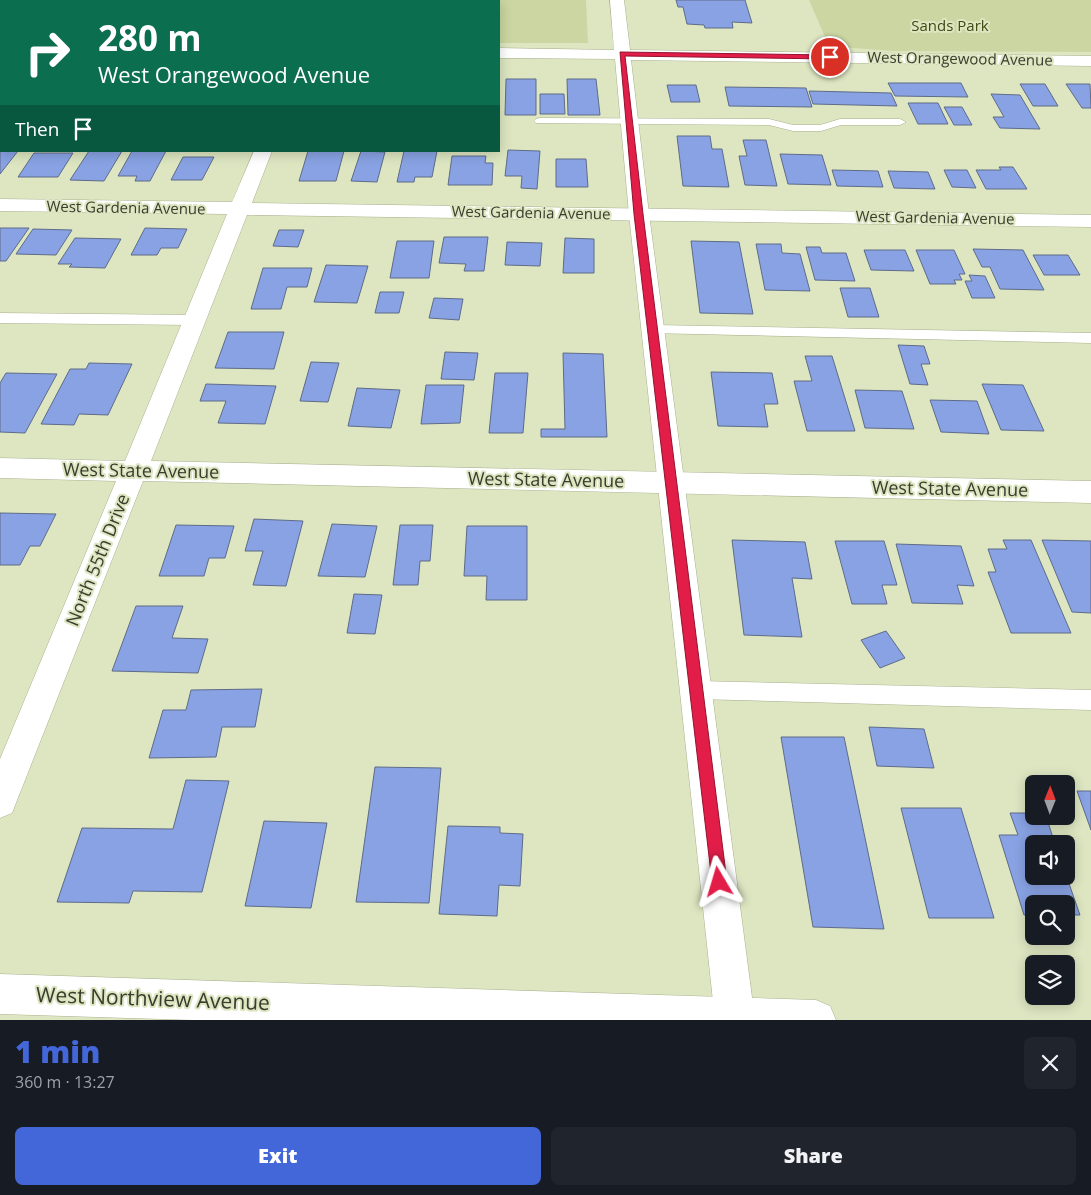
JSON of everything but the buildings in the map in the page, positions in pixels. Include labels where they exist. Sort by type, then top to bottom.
[{"type":"street","points":[[617,0],[638,214],[697,690],[735,1019]]},
{"type":"street","name":"West Orangewood Avenue","points":[[500,53],[1091,61]]},
{"type":"street","name":"North 55th Drive","points":[[0,801],[263,152]]},
{"type":"street","name":"West Gardenia Avenue","points":[[0,205],[1091,221]]},
{"type":"street","name":"West State Avenue","points":[[0,468],[1091,492]]},
{"type":"street","name":"West Northview Avenue","points":[[0,994],[735,1019],[816,1020]]},
{"type":"lane","points":[[540,121],[769,122],[793,128],[821,128],[840,122],[900,122]]},
{"type":"lane","points":[[0,318],[195,320]]},
{"type":"lane","points":[[653,330],[1091,338]]},
{"type":"lane","points":[[697,690],[1091,700]]},
{"type":"green space","points":[[500,0],[586,0],[588,43],[500,43]]},
{"type":"green space","name":"Sands Park","points":[[809,0],[1091,0],[1091,52],[892,51],[829,46]]},
{"type":"route","points":[[719,882],[638,214],[627,88],[622,54],[830,57]]}]
